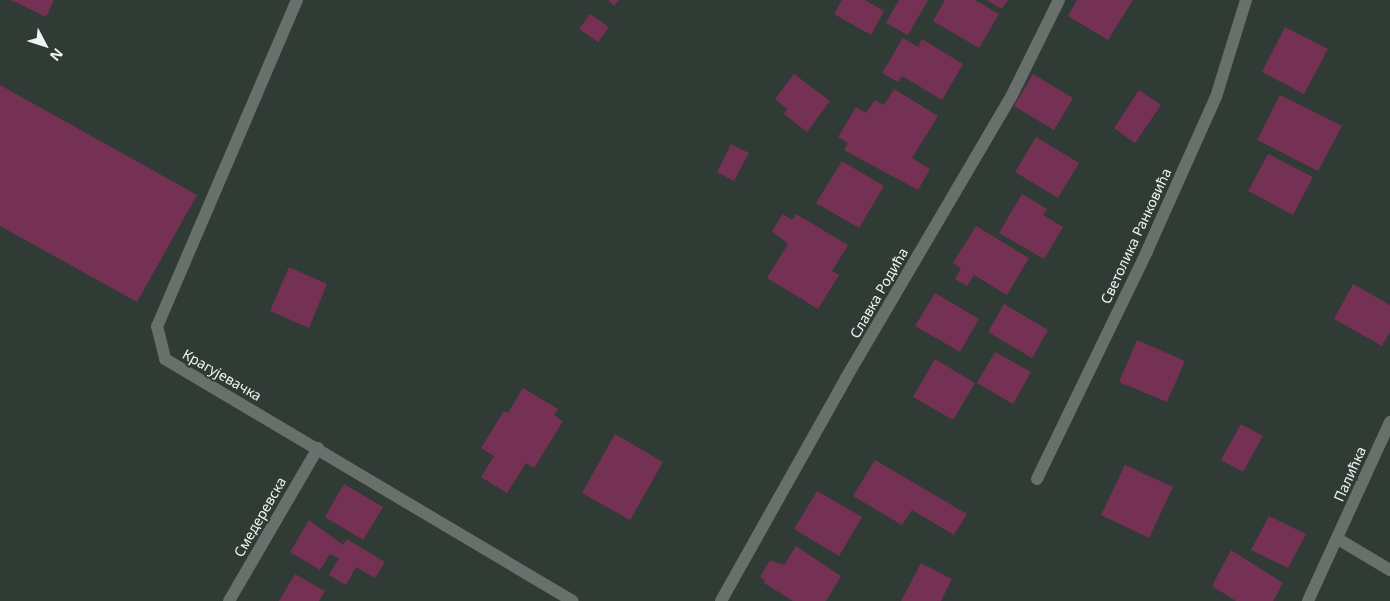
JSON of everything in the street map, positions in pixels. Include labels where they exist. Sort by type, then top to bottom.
[{"type":"street","name":"Крагујевачка","points":[[297,0],[157,326],[165,359],[318,448],[573,601]]},
{"type":"street","name":"Славка Родића","points":[[721,601],[1012,95],[1059,0]]},
{"type":"street","name":"Светолика Ранковића","points":[[1037,479],[1147,251],[1216,97],[1246,0]]},
{"type":"street","name":"Палићка","points":[[1308,601],[1390,422]]},
{"type":"street","name":"Смедеревска","points":[[229,601],[318,448]]},
{"type":"street","points":[[1338,539],[1390,570]]},
{"type":"building","points":[[11,0],[54,0],[46,17]]},
{"type":"building","points":[[608,0],[619,0],[614,6]]},
{"type":"building","points":[[842,0],[865,0],[884,11],[871,35],[834,14]]},
{"type":"building","points":[[899,0],[928,0],[908,35],[886,23]]},
{"type":"building","points":[[945,0],[975,0],[999,14],[979,48],[933,21]]},
{"type":"building","points":[[986,0],[1008,0],[1002,9]]},
{"type":"building","points":[[1077,0],[1133,0],[1108,40],[1068,16]]},
{"type":"building","points":[[590,14],[609,27],[598,42],[579,29]]},
{"type":"building","points":[[1285,27],[1328,49],[1304,94],[1262,72]]},
{"type":"building","points":[[903,38],[918,47],[922,39],[963,64],[942,100],[902,76],[898,82],[882,73]]},
{"type":"building","points":[[794,74],[830,101],[807,132],[784,114],[787,109],[775,99]]},
{"type":"building","points":[[1033,74],[1073,98],[1054,130],[1014,106]]},
{"type":"building","points":[[0,85],[197,195],[137,302],[0,226]]},
{"type":"building","points":[[894,89],[938,116],[912,158],[930,169],[918,190],[844,150],[848,143],[838,137],[856,107],[866,113],[875,100],[884,105]]},
{"type":"building","points":[[1139,90],[1161,105],[1135,143],[1114,128]]},
{"type":"building","points":[[1280,95],[1342,126],[1318,171],[1257,140]]},
{"type":"building","points":[[1036,137],[1079,163],[1058,198],[1015,172]]},
{"type":"building","points":[[731,144],[749,153],[734,181],[717,172]]},
{"type":"building","points":[[1268,154],[1313,177],[1293,215],[1248,191]]},
{"type":"building","points":[[842,161],[884,186],[859,228],[816,203]]},
{"type":"building","points":[[1022,194],[1047,209],[1043,215],[1063,227],[1044,259],[999,233]]},
{"type":"building","points":[[783,214],[792,220],[796,214],[848,245],[832,271],[839,275],[818,309],[767,278],[788,244],[772,231]]},
{"type":"building","points":[[976,226],[1029,258],[1007,295],[974,275],[967,286],[955,279],[961,268],[953,263]]},
{"type":"building","points":[[289,267],[327,284],[309,328],[270,311]]},
{"type":"building","points":[[1353,284],[1390,305],[1390,332],[1382,346],[1334,319]]},
{"type":"building","points":[[935,293],[979,319],[960,352],[915,326]]},
{"type":"building","points":[[1004,304],[1048,330],[1032,358],[988,332]]},
{"type":"building","points":[[1137,340],[1185,361],[1167,402],[1119,382]]},
{"type":"building","points":[[995,352],[1031,372],[1013,404],[977,383]]},
{"type":"building","points":[[935,359],[975,383],[953,420],[913,397]]},
{"type":"building","points":[[523,388],[558,409],[554,415],[563,421],[534,468],[526,463],[507,493],[481,477],[494,456],[481,448],[504,411],[508,413]]},
{"type":"building","points":[[1241,424],[1263,436],[1243,472],[1221,460]]},
{"type":"building","points":[[615,434],[663,462],[630,520],[582,493]]},
{"type":"building","points":[[875,460],[967,514],[954,535],[912,510],[902,525],[853,496]]},
{"type":"building","points":[[1125,465],[1173,487],[1149,538],[1101,515]]},
{"type":"building","points":[[344,484],[383,507],[363,540],[325,517]]},
{"type":"building","points":[[817,491],[862,517],[839,556],[794,529]]},
{"type":"building","points":[[1269,516],[1306,534],[1288,568],[1251,550]]},
{"type":"building","points":[[309,520],[343,545],[347,539],[385,562],[375,578],[356,567],[346,585],[329,575],[339,558],[330,554],[320,570],[290,552]]},
{"type":"building","points":[[796,546],[841,576],[826,601],[793,601],[764,583],[765,580],[760,577],[770,560],[784,565]]},
{"type":"building","points":[[1231,550],[1283,583],[1273,601],[1236,601],[1212,586]]},
{"type":"building","points":[[921,563],[952,579],[941,601],[901,601]]},
{"type":"building","points":[[295,574],[325,591],[319,601],[279,601]]}]
